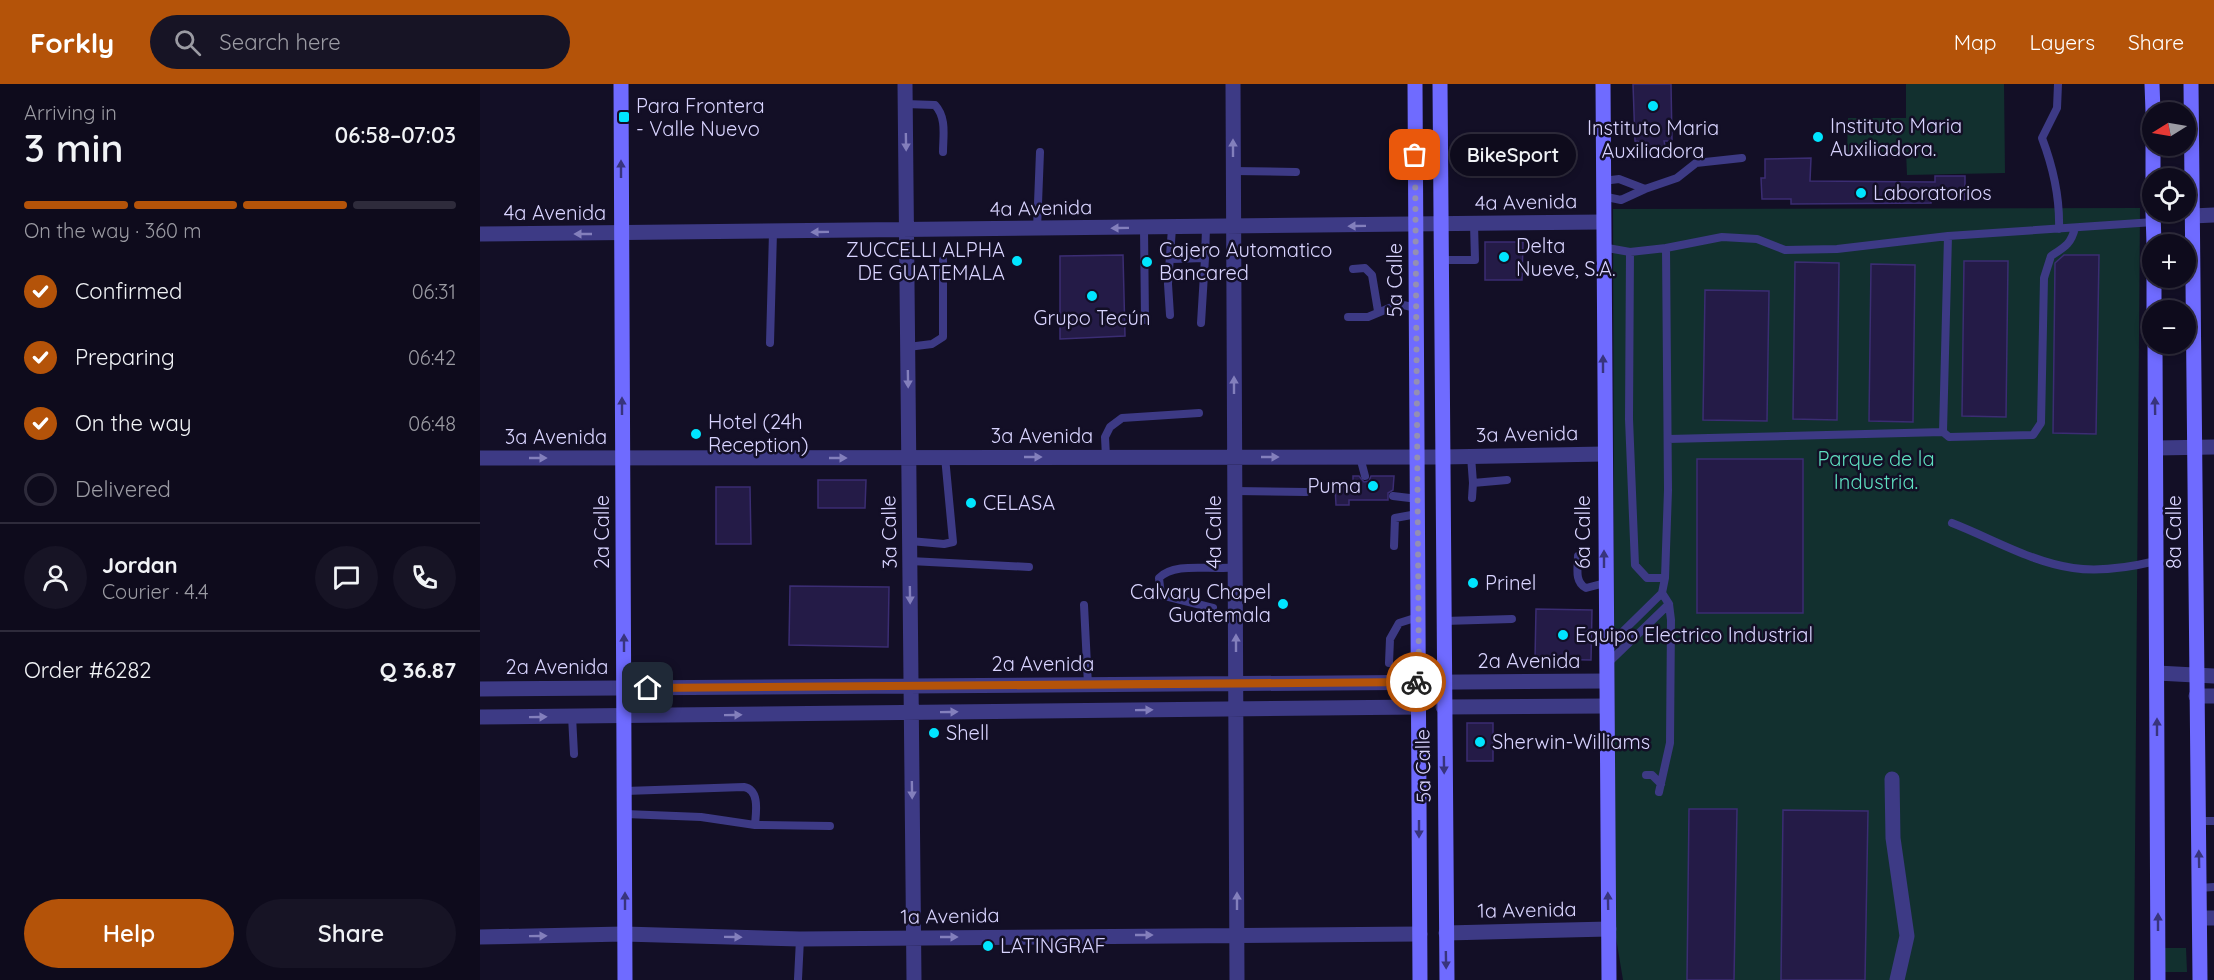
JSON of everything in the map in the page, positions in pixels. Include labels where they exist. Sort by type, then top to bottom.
[{"type":"main road","name":"2a Calle","points":[[621,84],[625,980]]},
{"type":"main road","name":"5a Calle","points":[[1415,84],[1420,980]]},
{"type":"main road","name":"5a Calle","points":[[1440,84],[1443,707],[1447,980]]},
{"type":"main road","name":"6a Calle","points":[[1603,84],[1602,247],[1609,980]]},
{"type":"main road","points":[[2152,84],[2152,102]]},
{"type":"main road","name":"8a Calle","points":[[2191,84],[2192,168]]},
{"type":"main road","name":"8a Calle","points":[[2192,222],[2198,820],[2207,888],[2207,918],[2200,980]]},
{"type":"main road","name":"8a Calle","points":[[2155,354],[2158,980]]},
{"type":"street","name":"3a Calle","points":[[905,84],[914,980]]},
{"type":"street","name":"4a Calle","points":[[1233,84],[1237,980]]},
{"type":"street","points":[[2196,216],[2214,215]]},
{"type":"street","name":"4a Avenida","points":[[480,234],[1602,222]]},
{"type":"street","points":[[2156,448],[2214,447]]},
{"type":"street","name":"3a Avenida","points":[[480,458],[1442,457],[1604,454]]},
{"type":"street","points":[[2157,673],[2214,676]]},
{"type":"street","name":"2a Avenida","points":[[480,689],[1606,681]]},
{"type":"street","points":[[2196,696],[2214,696]]},
{"type":"street","points":[[1443,707],[1606,706]]},
{"type":"street","points":[[480,717],[1419,707]]},
{"type":"street","points":[[1892,779],[1893,838],[1907,936],[1897,980]]},
{"type":"street","name":"1a Avenida","points":[[1446,933],[1609,929]]},
{"type":"street","name":"1a Avenida","points":[[480,937],[624,934],[800,939],[1420,934]]},
{"type":"lane","points":[[2058,84],[2056,108],[2042,138],[2050,160],[2059,203],[2059,229]]},
{"type":"lane","points":[[905,104],[935,105],[941,111],[944,120],[943,152]]},
{"type":"lane","points":[[1037,229],[1040,152]]},
{"type":"lane","points":[[1645,189],[1619,179],[1602,189],[1621,200],[1677,178],[1691,170],[1696,163],[1742,158]]},
{"type":"lane","points":[[1233,171],[1296,172]]},
{"type":"lane","points":[[1602,247],[1630,252],[1666,248],[1722,237],[1757,239],[1785,250],[1837,249],[1948,236],[2075,228],[2142,219]]},
{"type":"lane","points":[[1441,260],[1475,260],[1474,224]]},
{"type":"lane","points":[[1144,228],[1145,320]]},
{"type":"lane","points":[[1170,315],[1168,284],[1172,259],[1172,228]]},
{"type":"lane","points":[[1201,323],[1206,228]]},
{"type":"lane","points":[[1668,439],[1943,432],[1949,437],[1971,438],[2033,435],[2041,423],[2044,278],[2051,256],[2067,248],[2072,241],[2075,228]]},
{"type":"lane","points":[[770,343],[773,232]]},
{"type":"lane","points":[[1943,432],[1948,236]]},
{"type":"lane","points":[[1605,649],[1662,593],[1665,578],[1668,439],[1666,248]]},
{"type":"lane","points":[[1630,252],[1629,419],[1635,565],[1647,578],[1665,578]]},
{"type":"lane","points":[[1172,259],[1205,258]]},
{"type":"lane","points":[[908,347],[932,345],[943,337],[943,260]]},
{"type":"lane","points":[[1353,268],[1365,268],[1372,275],[1378,311]]},
{"type":"lane","points":[[1348,317],[1368,317],[1400,304],[1416,308]]},
{"type":"lane","points":[[1106,457],[1105,437],[1110,427],[1122,418],[1199,413]]},
{"type":"lane","points":[[1471,456],[1472,498]]},
{"type":"lane","points":[[910,542],[944,544],[953,542],[945,457]]},
{"type":"lane","points":[[1360,457],[1365,476]]},
{"type":"lane","points":[[1473,483],[1507,480]]},
{"type":"lane","points":[[1235,491],[1306,492]]},
{"type":"lane","points":[[1394,496],[1417,507]]},
{"type":"lane","points":[[1394,546],[1395,518],[1417,507]]},
{"type":"lane","points":[[1952,523],[2012,549],[2074,568],[2133,566],[2156,561]]},
{"type":"lane","points":[[1578,556],[1578,577],[1581,585],[1586,588],[1605,584]]},
{"type":"lane","points":[[910,561],[1029,567]]},
{"type":"lane","points":[[1213,608],[1161,595],[1159,578],[1164,572],[1174,570],[1218,570],[1235,567]]},
{"type":"lane","points":[[1646,776],[1652,775],[1660,788],[1670,743],[1669,604],[1662,593]]},
{"type":"lane","points":[[1605,665],[1669,604]]},
{"type":"lane","points":[[1084,605],[1088,685]]},
{"type":"lane","points":[[1389,663],[1390,639],[1398,623],[1418,617]]},
{"type":"lane","points":[[1443,621],[1512,619]]},
{"type":"lane","points":[[572,716],[574,754]]},
{"type":"lane","points":[[625,791],[749,788],[754,794],[757,809],[755,825]]},
{"type":"lane","points":[[625,814],[701,817],[755,825],[830,826]]},
{"type":"lane","points":[[2198,820],[2214,821]]},
{"type":"lane","points":[[798,979],[800,939]]},
{"type":"green space","points":[[1906,84],[2004,84],[2005,173],[1907,175],[1906,151],[1847,153],[1848,118],[1906,118]]},
{"type":"green space","name":"Parque de la Industria.","points":[[2140,208],[2134,980],[1623,980],[1615,932],[1613,209]]},
{"type":"green space","points":[[2164,948],[2186,948],[2187,972],[2164,972]]},
{"type":"building","name":"Instituto Maria Auxiliadora","points":[[1633,84],[1671,84],[1672,141],[1664,141],[1666,150],[1642,149],[1641,142],[1635,141]]},
{"type":"building","points":[[1811,158],[1810,181],[1935,182],[1935,176],[1965,176],[1965,200],[1931,200],[1931,203],[1791,204],[1791,199],[1762,199],[1761,178],[1765,178],[1765,159]]},
{"type":"building","name":"Delta Nueve, S.A.","points":[[1485,242],[1523,242],[1522,280],[1485,280]]},
{"type":"building","name":"Grupo Tecún","points":[[1123,255],[1125,336],[1060,339],[1060,256]]},
{"type":"building","points":[[2064,255],[2099,255],[2096,434],[2053,433],[2055,263]]},
{"type":"building","points":[[1964,261],[2008,261],[2006,417],[1962,416]]},
{"type":"building","points":[[1795,262],[1839,263],[1837,420],[1793,419]]},
{"type":"building","points":[[1871,264],[1915,265],[1913,422],[1869,421]]},
{"type":"building","points":[[1705,290],[1769,291],[1767,421],[1703,420]]},
{"type":"building","points":[[1697,459],[1803,459],[1803,613],[1697,613]]},
{"type":"building","name":"Puma","points":[[1353,476],[1359,476],[1364,482],[1369,481],[1371,476],[1394,476],[1393,490],[1388,493],[1388,500],[1349,500],[1349,505],[1336,505],[1335,486],[1353,486]]},
{"type":"building","points":[[818,480],[866,480],[865,508],[818,508]]},
{"type":"building","points":[[716,487],[750,487],[751,544],[716,544]]},
{"type":"building","points":[[790,586],[889,587],[888,647],[789,645]]},
{"type":"building","name":"Equipo Electrico Industrial","points":[[1536,609],[1592,610],[1591,660],[1535,659]]},
{"type":"building","name":"Sherwin-Williams","points":[[1467,723],[1493,723],[1493,761],[1467,761]]},
{"type":"building","points":[[1689,809],[1737,809],[1734,980],[1687,980]]},
{"type":"building","points":[[1783,810],[1868,811],[1865,980],[1781,980]]},
{"type":"way so far","points":[[1415,155],[1419,682],[1416,682]]},
{"type":"place","name":"Instituto Maria Auxiliadora","points":[[1653,106]]},
{"type":"place","name":"Para Frontera - Valle Nuevo","points":[[624,117]]},
{"type":"place","name":"Instituto Maria Auxiliadora.","points":[[1818,137]]},
{"type":"place","name":"BikeSport","points":[[1415,155]]},
{"type":"place","name":"Laboratorios","points":[[1861,193]]},
{"type":"place","name":"Delta Nueve, S.A.","points":[[1504,257]]},
{"type":"place","name":"ZUCCELLI ALPHA DE GUATEMALA","points":[[1017,261]]},
{"type":"place","name":"Cajero Automatico Bancared","points":[[1147,262]]},
{"type":"place","name":"Grupo Tecún","points":[[1092,296]]},
{"type":"place","name":"Hotel (24h Reception)","points":[[696,434]]},
{"type":"place","name":"Puma","points":[[1373,486]]},
{"type":"place","name":"CELASA","points":[[971,503]]},
{"type":"place","name":"Prinel","points":[[1473,583]]},
{"type":"place","name":"Calvary Chapel Guatemala","points":[[1283,604]]},
{"type":"place","name":"Equipo Electrico Industrial","points":[[1563,635]]},
{"type":"place","name":"Shell","points":[[934,733]]},
{"type":"place","name":"Sherwin-Williams","points":[[1480,742]]},
{"type":"place","name":"LATINGRAF","points":[[988,946]]},
{"type":"route","points":[[648,688],[1416,682]]}]
